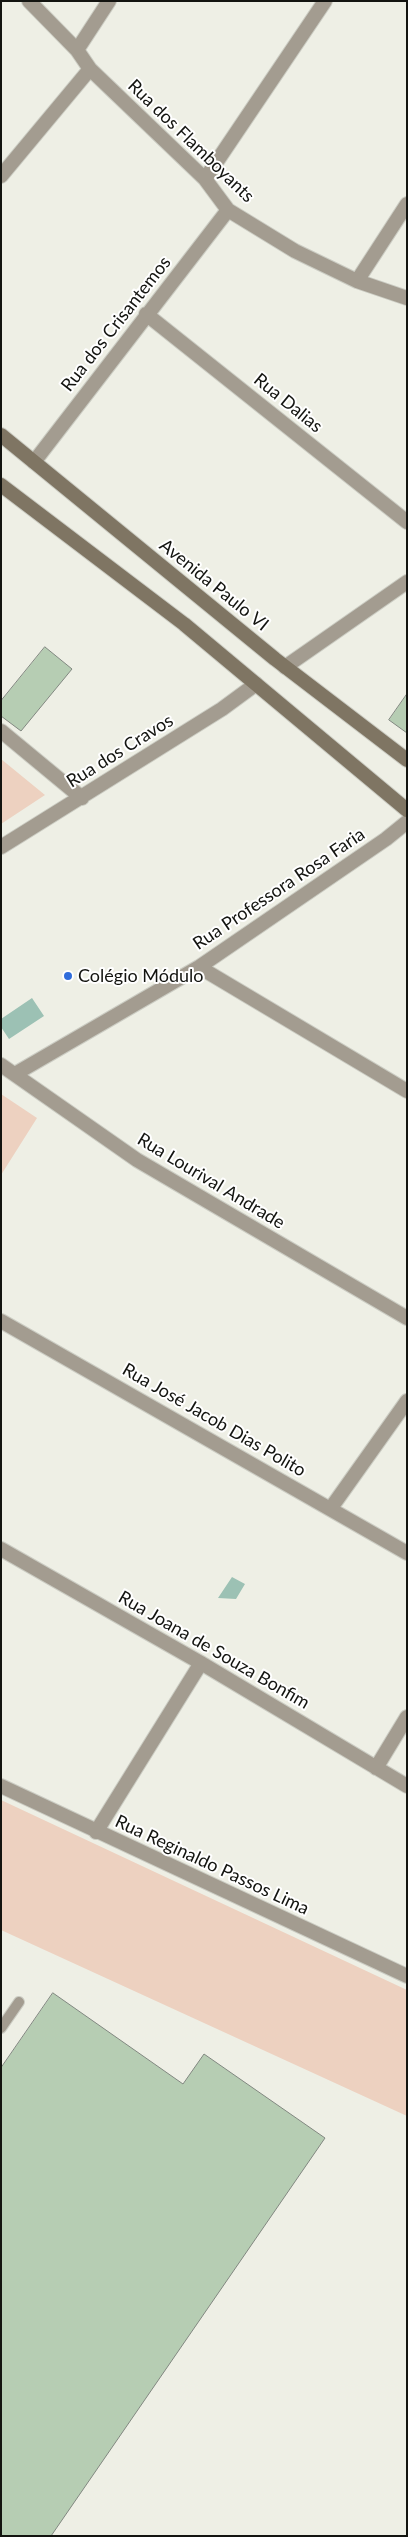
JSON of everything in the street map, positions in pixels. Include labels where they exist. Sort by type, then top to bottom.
[{"type":"main road","name":"Avenida Paulo VI","points":[[1,435],[285,666],[407,760]]},
{"type":"main road","points":[[1,485],[184,624],[407,810]]},
{"type":"street","name":"Rua dos Flamboyants","points":[[29,1],[77,50],[90,69],[205,179],[228,210],[295,251],[358,281],[407,298]]},
{"type":"street","points":[[77,50],[109,1]]},
{"type":"street","points":[[205,179],[325,1]]},
{"type":"street","points":[[1,176],[90,69]]},
{"type":"street","points":[[358,281],[407,204]]},
{"type":"street","name":"Rua dos Crisantemos","points":[[34,462],[146,314],[228,210]]},
{"type":"street","name":"Rua Dalias","points":[[146,314],[407,522]]},
{"type":"street","points":[[285,666],[407,582]]},
{"type":"street","name":"Rua dos Cravos","points":[[1,847],[222,709],[256,684]]},
{"type":"street","points":[[1,731],[82,798]]},
{"type":"street","name":"Rua Professora Rosa Faria","points":[[15,1074],[199,967],[378,845],[407,822]]},
{"type":"street","points":[[199,967],[407,1091]]},
{"type":"street","name":"Rua Lourival Andrade","points":[[1,1066],[137,1160],[407,1318]]},
{"type":"street","name":"Rua José Jacob Dias Polito","points":[[1,1321],[407,1553]]},
{"type":"street","points":[[331,1508],[407,1401]]},
{"type":"street","name":"Rua Joana de Souza Bonfim","points":[[1,1549],[202,1663],[407,1786]]},
{"type":"street","points":[[96,1832],[202,1663]]},
{"type":"street","points":[[376,1768],[407,1717]]},
{"type":"street","name":"Rua Reginaldo Passos Lima","points":[[1,1786],[407,1976]]},
{"type":"lane","points":[[1,2028],[19,2002]]},
{"type":"shaded area","points":[[1,759],[45,795],[1,824]]},
{"type":"shaded area","points":[[1,1094],[37,1118],[1,1175]]},
{"type":"shaded area","points":[[1,1800],[407,1990],[407,2116],[1,1930]]},
{"type":"water","points":[[32,998],[44,1016],[9,1039],[1,1027],[1,1019]]},
{"type":"water","points":[[232,1577],[245,1584],[236,1599],[218,1598]]},
{"type":"building","points":[[45,647],[72,669],[21,731],[1,716],[1,701]]},
{"type":"building","points":[[407,694],[407,733],[389,720]]},
{"type":"building","points":[[53,1993],[183,2084],[204,2054],[325,2138],[51,2536],[1,2536],[1,2068]]},
{"type":"place","name":"Colégio Módulo","points":[[68,976]]}]
